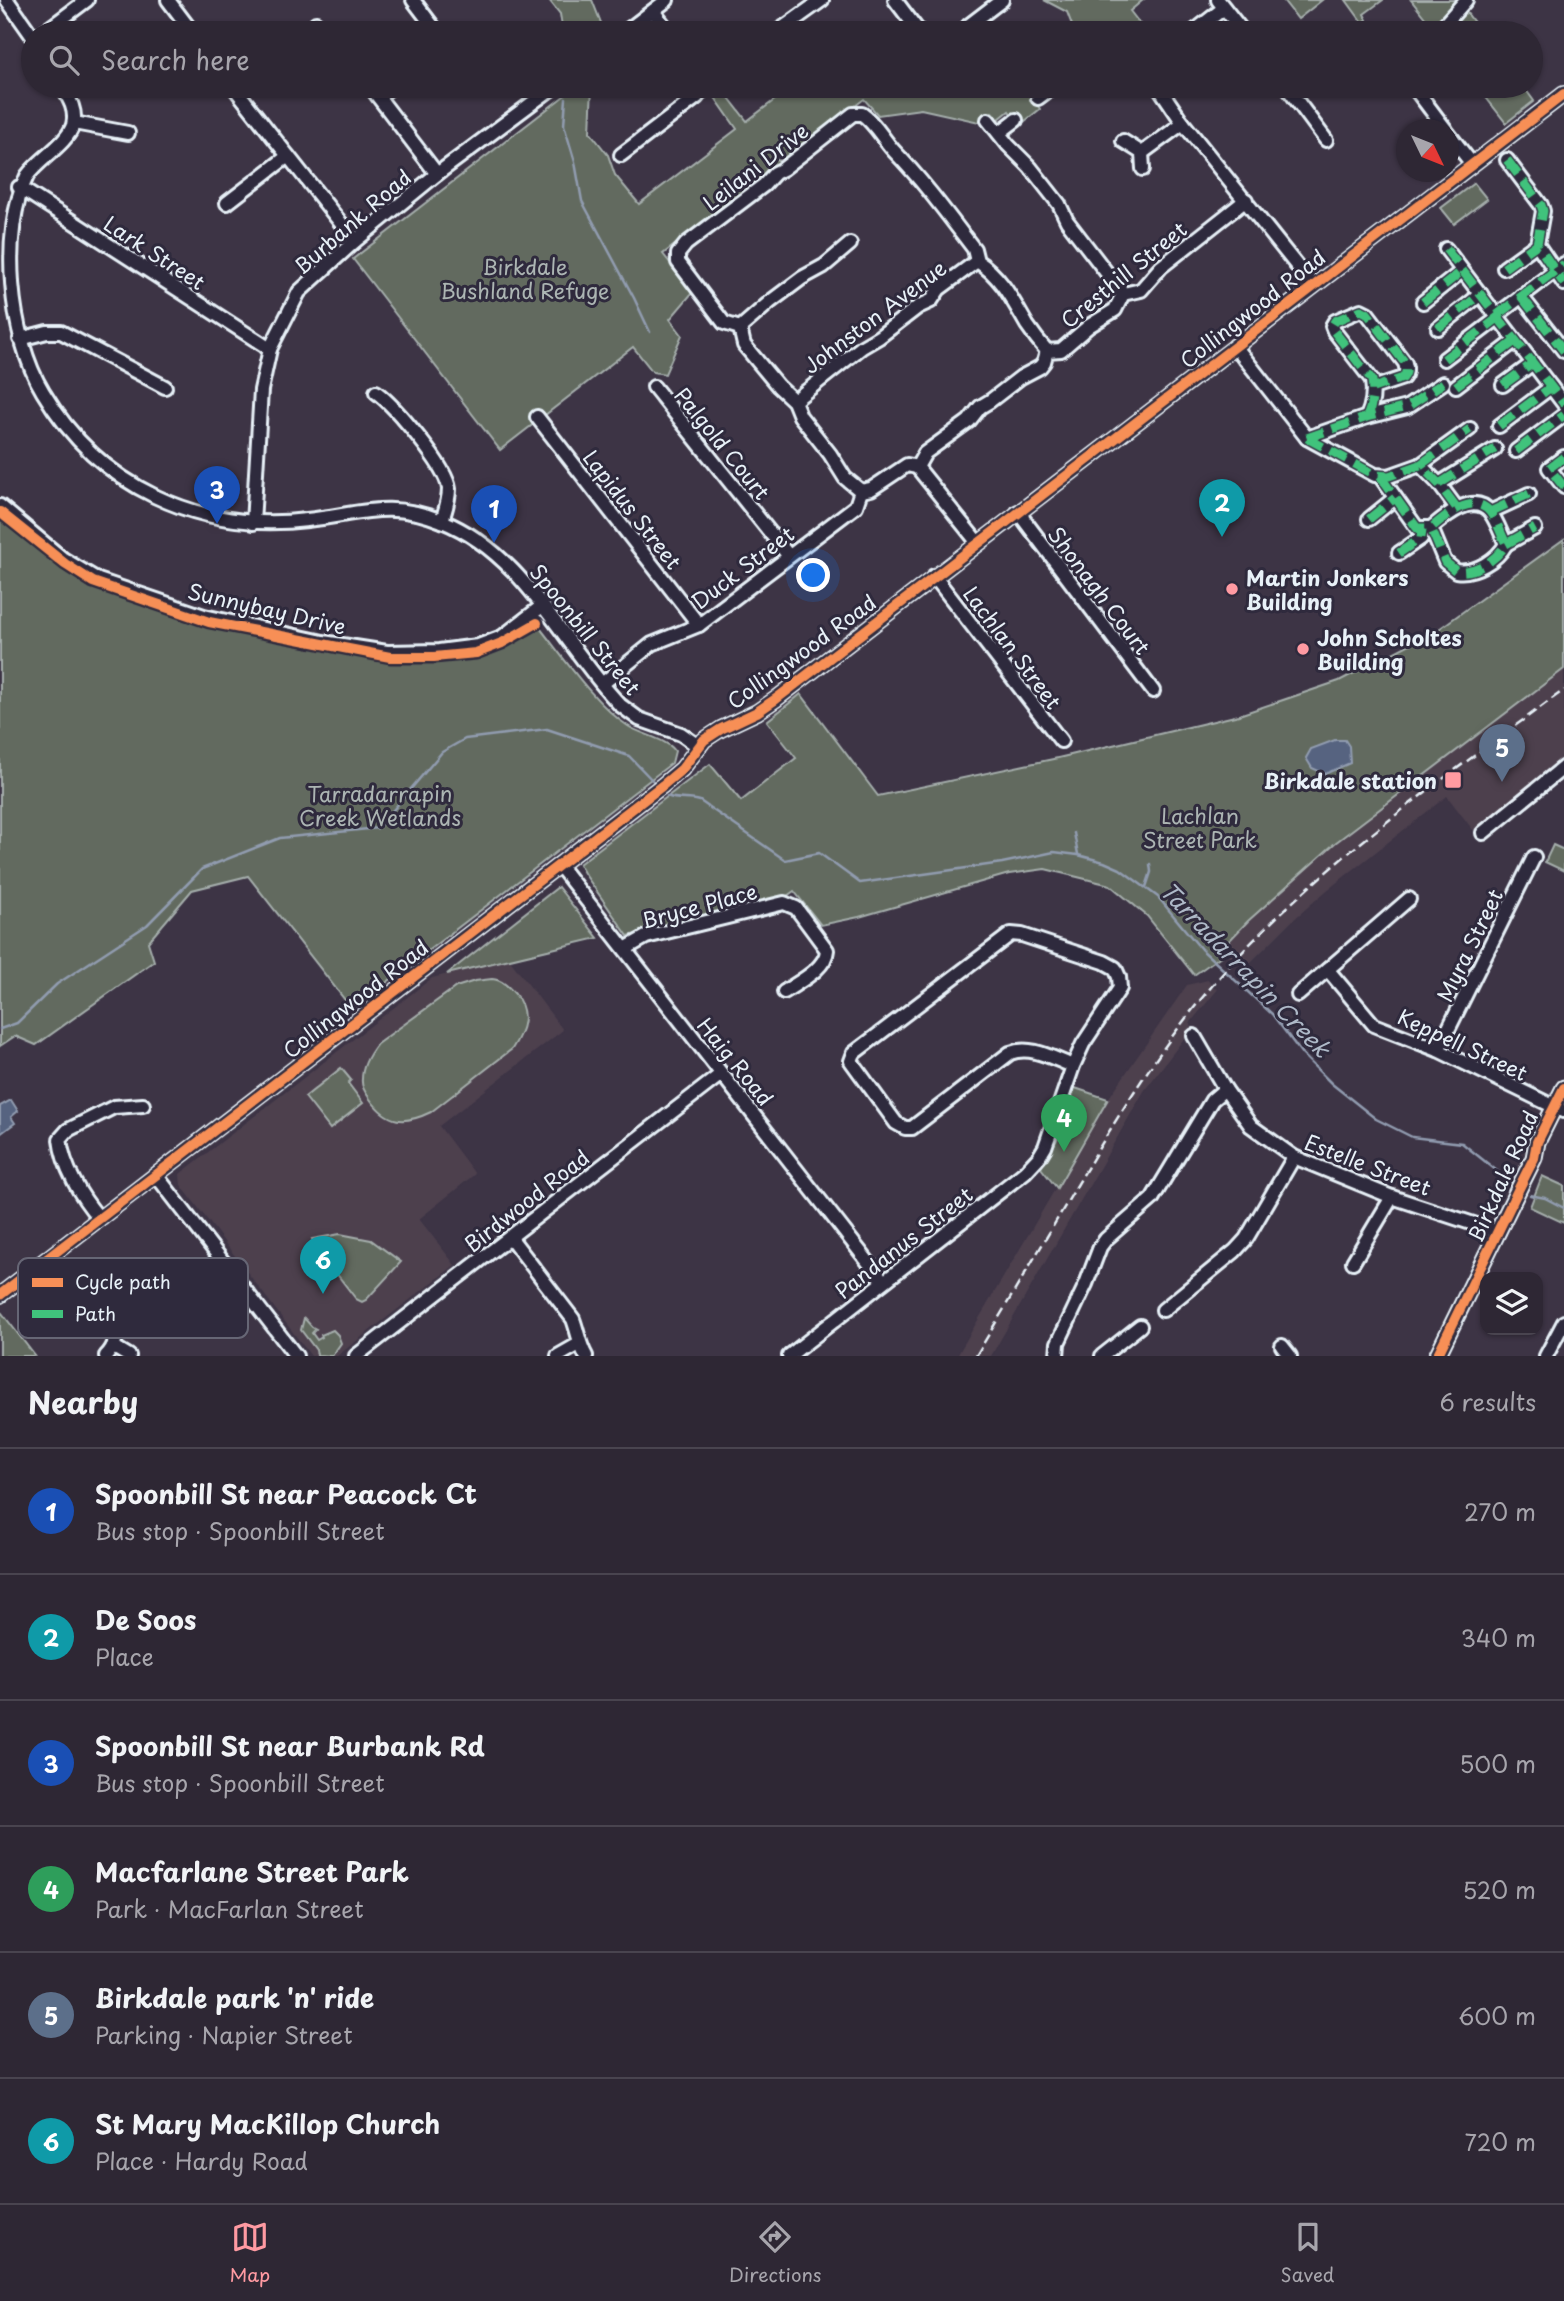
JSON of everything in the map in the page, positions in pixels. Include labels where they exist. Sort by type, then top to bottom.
[{"type":"main road","name":"Birkdale Road","points":[[1437,1356],[1534,1157],[1536,1142],[1560,1109],[1564,1088]]},
{"type":"street","points":[[7,0],[22,21]]},
{"type":"street","points":[[59,21],[87,0]]},
{"type":"street","points":[[168,0],[184,21]]},
{"type":"street","points":[[413,0],[429,21]]},
{"type":"street","points":[[640,21],[667,0]]},
{"type":"street","points":[[793,21],[822,0]]},
{"type":"street","points":[[895,0],[911,21]]},
{"type":"street","points":[[975,21],[1002,0]]},
{"type":"street","points":[[1448,21],[1466,0]]},
{"type":"street","points":[[1204,21],[1221,4],[1234,21]]},
{"type":"street","points":[[653,11],[661,21]]},
{"type":"street","name":"Collingwood Road","points":[[48,1258],[675,776],[698,746],[712,733],[748,717],[776,699],[1564,94]]},
{"type":"street","points":[[68,98],[74,111],[74,123],[128,133]]},
{"type":"street","points":[[242,98],[355,241]]},
{"type":"street","points":[[379,98],[437,174]]},
{"type":"street","name":"Burbank Road","points":[[253,523],[261,390],[270,349],[299,292],[355,241],[437,174],[539,98]]},
{"type":"street","points":[[621,155],[696,98]]},
{"type":"street","points":[[1166,98],[1313,286]]},
{"type":"street","points":[[1298,98],[1326,140]]},
{"type":"street","points":[[1422,98],[1438,119]]},
{"type":"street","name":"Leilani Drive","points":[[861,491],[845,478],[800,416],[794,401],[744,345],[740,328],[724,323],[678,262],[681,249],[853,114],[862,114],[868,118],[893,150],[911,167],[974,249],[977,261],[992,272],[1015,303],[1028,327],[1047,351]]},
{"type":"street","points":[[988,120],[1059,204],[1068,221],[1123,294]]},
{"type":"street","points":[[999,133],[1016,120]]},
{"type":"street","name":"Spoonbill Street","points":[[74,123],[65,138],[36,164],[19,187],[9,213],[5,305],[34,377],[52,407],[101,462],[167,503],[221,519],[253,523],[309,520],[382,509],[407,511],[442,521],[478,539],[516,574],[601,684],[621,705],[639,719],[681,734],[698,746]]},
{"type":"street","points":[[1142,153],[1183,123]]},
{"type":"street","points":[[1123,141],[1142,153]]},
{"type":"street","points":[[1459,146],[1472,163]]},
{"type":"street","points":[[1142,153],[1143,169]]},
{"type":"street","points":[[227,203],[288,156]]},
{"type":"street","points":[[1504,268],[1537,244],[1542,211],[1541,205],[1507,160]]},
{"type":"street","name":"Lark Street","points":[[19,187],[270,349]]},
{"type":"street","name":"Cresthill Street","points":[[861,491],[871,489],[907,465],[917,467],[925,453],[972,418],[979,407],[1040,367],[1047,351],[1061,350],[1089,326],[1115,310],[1123,294],[1140,290],[1161,267],[1246,200]]},
{"type":"street","points":[[740,328],[770,302],[802,278],[824,266],[850,244]]},
{"type":"street","points":[[1537,244],[1559,267],[1564,284]]},
{"type":"street","points":[[1446,249],[1564,404]]},
{"type":"street","name":"Johnston Avenue","points":[[794,401],[862,347],[918,307],[931,301],[939,289],[977,261]]},
{"type":"street","points":[[1444,359],[1559,267]]},
{"type":"street","points":[[1423,302],[1462,271]]},
{"type":"street","points":[[1438,328],[1481,294]]},
{"type":"street","points":[[1521,296],[1564,351]]},
{"type":"street","points":[[1367,417],[1371,410],[1371,380],[1332,326],[1335,321],[1361,310],[1367,313],[1407,368],[1403,379],[1373,388]]},
{"type":"street","points":[[20,339],[47,332],[61,332],[165,387]]},
{"type":"street","points":[[1457,386],[1515,341]]},
{"type":"street","points":[[1235,346],[1307,438],[1375,475],[1389,475],[1420,465],[1470,429]]},
{"type":"street","points":[[1503,385],[1532,363]]},
{"type":"street","points":[[1307,438],[1367,417],[1407,407],[1443,383]]},
{"type":"street","name":"Palgold Court","points":[[654,387],[788,555]]},
{"type":"street","points":[[1499,426],[1551,387]]},
{"type":"street","points":[[376,392],[389,401],[443,472],[449,486],[442,521]]},
{"type":"street","points":[[1516,451],[1564,415]]},
{"type":"street","name":"Lapidus Street","points":[[538,416],[699,625]]},
{"type":"street","points":[[1439,484],[1494,449]]},
{"type":"street","points":[[1564,457],[1549,468],[1564,487]]},
{"type":"street","points":[[1420,465],[1439,484],[1455,507]]},
{"type":"street","points":[[917,467],[978,543]]},
{"type":"street","points":[[1380,475],[1417,528],[1426,529]]},
{"type":"street","name":"Duck Street","points":[[601,684],[652,644],[699,625],[856,506],[861,491]]},
{"type":"street","points":[[1490,512],[1529,494]]},
{"type":"street","points":[[1369,519],[1395,498]]},
{"type":"street","points":[[1399,553],[1421,538],[1426,529],[1455,507],[1475,505],[1490,512],[1506,544]]},
{"type":"street","name":"Sunnybay Drive","points":[[0,506],[63,559],[98,580],[204,617],[323,642],[387,652],[439,651],[478,646],[502,637],[542,606]]},
{"type":"street","name":"Shonagh Court","points":[[1018,512],[1153,691]]},
{"type":"street","points":[[1426,529],[1445,562],[1456,571],[1470,570],[1491,561],[1506,544],[1535,528]]},
{"type":"street","name":"Lachlan Street","points":[[934,576],[1061,741]]},
{"type":"street","points":[[1483,833],[1564,767]]},
{"type":"street","name":"Myra Street","points":[[1438,1050],[1534,857]]},
{"type":"street","name":"Haig Road","points":[[559,865],[883,1281]]},
{"type":"street","points":[[1298,995],[1409,899]]},
{"type":"street","name":"Bryce Place","points":[[625,949],[646,937],[784,903],[796,908],[827,950],[827,958],[821,965],[784,992]]},
{"type":"street","points":[[1011,934],[1022,935],[1115,968],[1119,976],[1120,988],[1083,1044],[1073,1066],[1029,1049],[1020,1049],[1010,1053],[912,1128],[905,1128],[896,1123],[850,1061],[854,1053],[1011,934]]},
{"type":"street","name":"Keppell Street","points":[[1328,970],[1374,1025],[1438,1050],[1560,1109]]},
{"type":"street","name":"Estelle Street","points":[[1194,1036],[1225,1089],[1251,1126],[1294,1157],[1392,1197],[1499,1232]]},
{"type":"street","name":"Pandanus Street","points":[[789,1356],[1025,1172],[1045,1147],[1073,1066]]},
{"type":"street","name":"Birdwood Road","points":[[356,1356],[720,1075]]},
{"type":"street","points":[[1057,1356],[1058,1343],[1100,1247],[1152,1199],[1212,1100],[1225,1089]]},
{"type":"street","points":[[99,1218],[85,1201],[66,1161],[60,1139],[68,1130],[114,1107],[143,1105]]},
{"type":"street","points":[[1163,1310],[1235,1251],[1294,1157]]},
{"type":"street","points":[[156,1175],[220,1258]]},
{"type":"street","points":[[1353,1262],[1392,1197]]},
{"type":"street","points":[[510,1237],[573,1319],[579,1344],[586,1356]]},
{"type":"street","name":"Collingwood Road","points":[[0,1295],[18,1281]]},
{"type":"street","points":[[248,1294],[296,1356]]},
{"type":"street","points":[[1546,1356],[1564,1322]]},
{"type":"street","points":[[1102,1356],[1140,1326]]},
{"type":"street","points":[[558,1356],[579,1344]]},
{"type":"street","points":[[110,1351],[129,1356]]},
{"type":"shaded area","points":[[1564,669],[1564,757],[1473,830],[1447,796],[1326,891],[1244,969],[1234,958],[1231,961],[1228,942],[1335,843]]},
{"type":"shaded area","points":[[509,959],[563,1030],[439,1126],[475,1174],[419,1219],[455,1265],[337,1356],[311,1356],[248,1273],[248,1258],[236,1258],[181,1185],[180,1174],[432,978]]},
{"type":"shaded area","points":[[1208,980],[1213,988],[1218,989],[1190,1023],[1192,1028],[1144,1091],[991,1356],[957,1356],[1108,1099],[1187,985]]},
{"type":"green space","points":[[549,0],[592,0],[600,21],[561,21],[560,14]]},
{"type":"green space","points":[[1044,0],[1143,0],[1130,11],[1138,21],[1070,21],[1067,12]]},
{"type":"green space","points":[[1283,0],[1322,0],[1298,19]]},
{"type":"green space","points":[[1346,0],[1383,0],[1364,14],[1367,20],[1361,21]]},
{"type":"green space","points":[[1411,0],[1457,0],[1473,21],[1428,21]]},
{"type":"green space","name":"Birkdale Bushland Refuge","points":[[561,98],[591,98],[590,132],[608,155],[615,175],[639,204],[737,129],[715,98],[729,98],[747,121],[777,98],[1032,98],[1040,109],[1020,125],[1009,111],[999,119],[992,112],[979,122],[921,109],[878,115],[864,99],[784,161],[778,155],[775,158],[781,163],[663,254],[693,292],[670,319],[682,335],[665,374],[653,372],[633,347],[500,450],[353,259]]},
{"type":"green space","points":[[1486,98],[1532,98],[1534,101],[1506,123]]},
{"type":"green space","points":[[1474,183],[1487,199],[1454,224],[1441,208]]},
{"type":"green space","name":"Tarradarrapin Creek Wetlands","points":[[0,516],[59,564],[96,587],[203,624],[319,648],[385,660],[440,661],[477,657],[509,645],[536,623],[591,692],[615,717],[633,729],[672,747],[675,751],[672,763],[352,1009],[248,876],[192,890],[148,942],[154,961],[36,1045],[15,1036],[0,1046]]},
{"type":"green space","name":"Lachlan Street Park","points":[[1564,539],[1564,669],[1335,843],[1248,921],[1228,942],[1228,951],[1194,975],[1147,916],[1110,885],[1045,869],[1009,874],[859,917],[821,925],[794,891],[784,898],[628,936],[579,864],[710,764],[741,801],[796,758],[767,721],[801,694],[878,796],[1058,758],[1239,715],[1339,681],[1439,629]]},
{"type":"green space","points":[[1553,845],[1564,850],[1564,871],[1545,862]]},
{"type":"green space","points":[[558,887],[598,938],[447,974]]},
{"type":"green space","points":[[492,979],[510,988],[523,1008],[524,1021],[512,1049],[431,1112],[405,1120],[390,1118],[383,1113],[370,1099],[362,1082],[365,1065],[377,1044],[456,987]]},
{"type":"green space","points":[[341,1068],[363,1103],[330,1129],[305,1097]]},
{"type":"green space","points":[[1075,1088],[1108,1099],[1057,1188],[1041,1168],[1059,1136]]},
{"type":"green space","points":[[1542,1176],[1564,1186],[1564,1223],[1530,1207]]},
{"type":"green space","points":[[340,1234],[371,1240],[401,1262],[362,1302],[356,1299],[323,1256],[320,1257],[312,1239]]},
{"type":"green space","points":[[2,1313],[18,1334],[18,1338],[21,1338],[35,1356],[0,1356]]},
{"type":"green space","points":[[304,1318],[316,1329],[312,1333],[317,1340],[321,1335],[333,1330],[338,1335],[341,1343],[332,1356],[317,1355],[301,1330]]},
{"type":"water","points":[[1335,740],[1345,740],[1349,746],[1350,763],[1325,774],[1312,768],[1306,758],[1311,749]]},
{"type":"water","points":[[11,1100],[18,1111],[11,1117],[15,1123],[0,1134],[0,1106]]},
{"type":"waterway","points":[[566,98],[564,125],[575,162],[582,201],[650,332]]},
{"type":"waterway","name":"Tarradarrapin Creek","points":[[0,1029],[17,1023],[57,984],[147,925],[202,869],[280,838],[378,828],[442,752],[465,739],[547,729],[629,756],[655,783]]},
{"type":"waterway","name":"Tarradarrapin Creek","points":[[667,796],[700,801],[785,860],[819,853],[860,883],[1002,863],[1054,852],[1078,855],[1120,869],[1158,897],[1201,949],[1272,1014],[1302,1054],[1332,1084],[1376,1119],[1412,1137],[1462,1143],[1512,1183]]},
{"type":"waterway","points":[[1074,833],[1078,854]]},
{"type":"waterway","points":[[1146,887],[1151,872],[1150,864]]},
{"type":"waterway","name":"Tarradarrapin Creek","points":[[1530,1195],[1545,1198],[1564,1208]]},
{"type":"railway","points":[[976,1356],[1123,1109],[1156,1058],[1212,986],[1251,943],[1335,865],[1425,792],[1564,690]]},
{"type":"marked path","points":[[1507,160],[1541,205],[1543,211],[1537,244],[1564,284]]},
{"type":"marked path","points":[[1504,268],[1537,244]]},
{"type":"marked path","points":[[1446,249],[1564,404]]},
{"type":"marked path","points":[[1497,315],[1564,264]]},
{"type":"marked path","points":[[1423,302],[1462,271]]},
{"type":"marked path","points":[[1438,328],[1481,294]]},
{"type":"marked path","points":[[1521,296],[1564,351]]},
{"type":"marked path","points":[[1367,417],[1372,399],[1372,380],[1332,326],[1335,321],[1361,310],[1367,313],[1406,367],[1403,378],[1373,388]]},
{"type":"marked path","points":[[1444,359],[1498,318]]},
{"type":"marked path","points":[[1456,386],[1515,341]]},
{"type":"marked path","points":[[1503,385],[1533,363]]},
{"type":"marked path","points":[[1307,438],[1367,417],[1407,407],[1443,383]]},
{"type":"marked path","points":[[1499,426],[1551,387]]},
{"type":"marked path","points":[[1516,451],[1564,415]]},
{"type":"marked path","points":[[1420,465],[1470,429]]},
{"type":"marked path","points":[[1307,438],[1375,475],[1389,476],[1420,465],[1456,507]]},
{"type":"marked path","points":[[1439,484],[1495,449]]},
{"type":"marked path","points":[[1564,457],[1549,468],[1564,487]]},
{"type":"marked path","points":[[1380,476],[1417,528],[1431,528],[1459,508],[1475,504],[1490,512],[1506,544],[1485,565],[1456,571],[1445,562],[1431,528]]},
{"type":"marked path","points":[[1490,512],[1529,494]]},
{"type":"marked path","points":[[1369,519],[1395,498]]},
{"type":"marked path","points":[[1506,544],[1535,528]]},
{"type":"marked path","points":[[1399,553],[1421,538],[1422,529]]},
{"type":"cycle path","points":[[48,1258],[663,785],[682,769],[704,740],[776,699],[1564,94]]},
{"type":"cycle path","points":[[0,512],[65,564],[93,582],[209,622],[390,657],[476,653],[502,643],[537,623]]},
{"type":"cycle path","points":[[1437,1356],[1534,1158],[1537,1142],[1564,1088]]},
{"type":"cycle path","points":[[0,1295],[18,1281]]},
{"type":"place","name":"Spoonbill St near Burbank Rd","points":[[217,524]]},
{"type":"place","name":"De Soos","points":[[1222,537]]},
{"type":"place","name":"Spoonbill St near Peacock Ct","points":[[494,543]]},
{"type":"place","name":"Martin Jonkers Building","points":[[1232,589]]},
{"type":"place","name":"John Scholtes Building","points":[[1303,649]]},
{"type":"place","name":"Birkdale station","points":[[1453,780]]},
{"type":"place","name":"Birkdale park 'n' ride","points":[[1502,782]]},
{"type":"place","name":"Macfarlane Street Park","points":[[1064,1152]]},
{"type":"place","name":"St Mary MacKillop Church","points":[[323,1294]]}]
